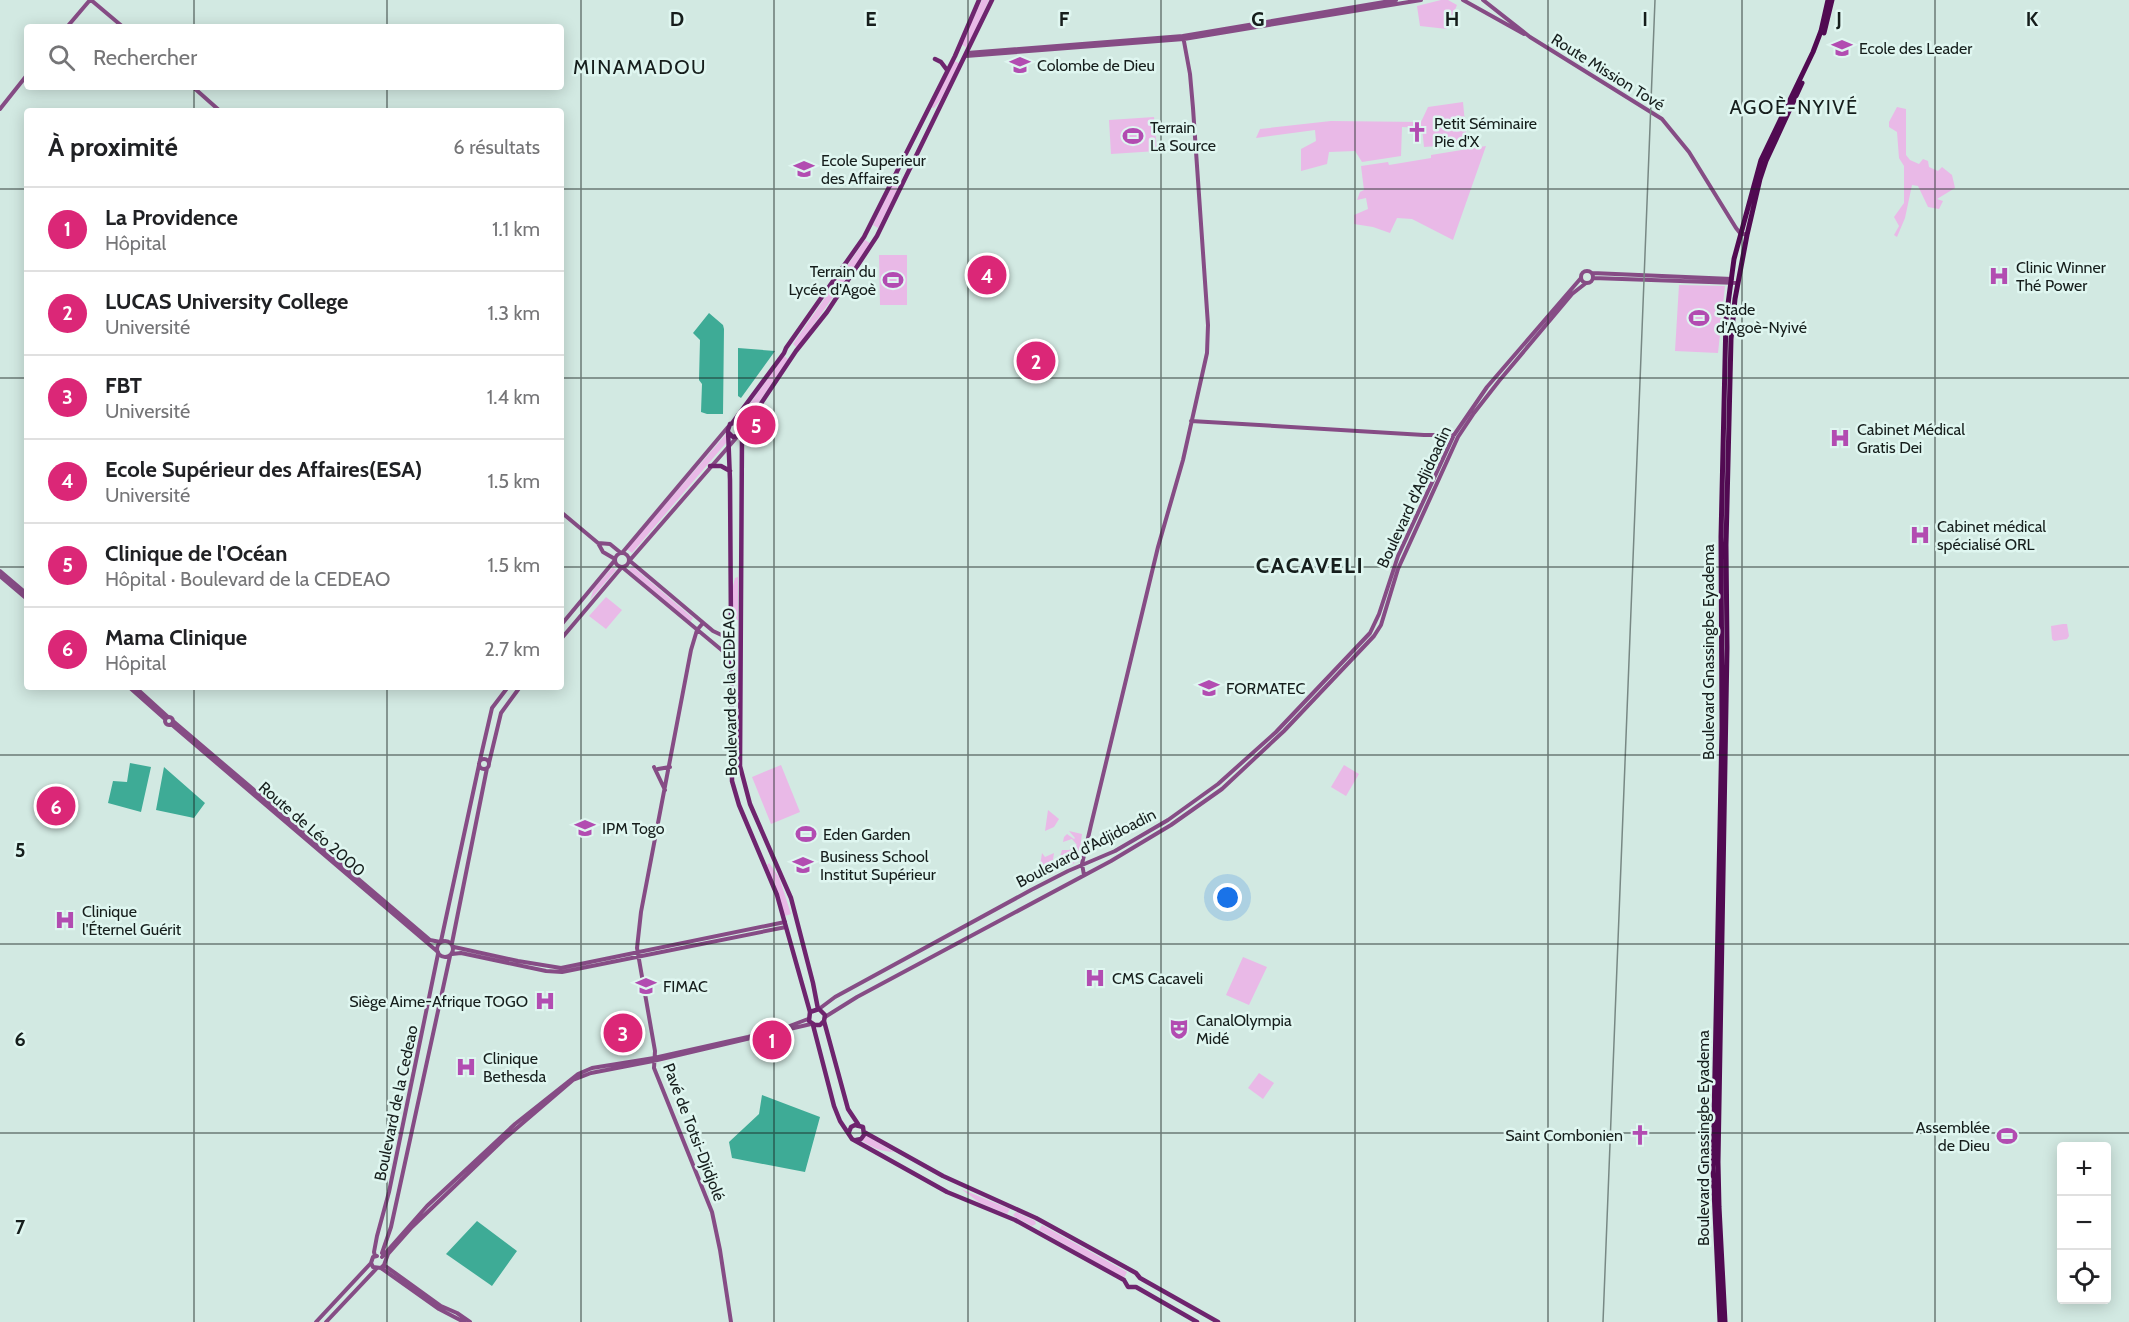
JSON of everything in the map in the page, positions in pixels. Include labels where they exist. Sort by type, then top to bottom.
[{"type":"highway","name":"Boulevard Gnassingbe Eyadema","points":[[1720,1322],[1713,1157],[1722,728],[1721,537],[1725,339],[1730,280],[1763,170],[1816,54],[1824,33],[1830,0]]},
{"type":"highway","name":"Boulevard Gnassingbe Eyadema","points":[[1725,1322],[1718,1181],[1728,648],[1726,544],[1731,339],[1744,234]]},
{"type":"main road","points":[[70,24],[90,0],[119,24]]},
{"type":"main road","points":[[564,621],[731,424],[784,353],[867,231],[955,56],[979,0]]},
{"type":"main road","points":[[564,635],[622,567],[628,565],[710,466],[741,433],[796,351],[827,312],[877,236],[992,0]]},
{"type":"main road","points":[[955,56],[959,60],[966,55],[1184,38],[1396,0]]},
{"type":"main road","points":[[1315,16],[1421,0]]},
{"type":"main road","points":[[1463,0],[1530,37]]},
{"type":"main road","name":"Route Mission Tové","points":[[1483,0],[1530,37],[1662,118],[1685,146],[1744,234]]},
{"type":"main road","points":[[1500,22],[1504,16]]},
{"type":"main road","points":[[1084,875],[1082,864],[1145,597],[1180,470],[1207,353],[1208,325],[1190,74],[1184,38]]},
{"type":"main road","points":[[957,49],[962,49],[966,55]]},
{"type":"main road","points":[[935,59],[941,62],[947,70]]},
{"type":"main road","points":[[0,109],[24,79]]},
{"type":"main road","points":[[196,90],[217,108]]},
{"type":"main road","points":[[867,231],[873,228],[877,236]]},
{"type":"main road","points":[[867,231],[868,238],[877,236]]},
{"type":"main road","points":[[1586,283],[1581,278],[1584,272],[1592,276],[1739,281]]},
{"type":"main road","name":"Boulevard d'Adjidoadin","points":[[1456,436],[1572,294],[1592,276]]},
{"type":"main road","name":"Boulevard d'Adjidoadin","points":[[818,1008],[1031,890],[1082,864],[1115,851],[1151,831],[1218,784],[1368,644],[1381,624],[1398,570],[1456,436],[1487,387],[1581,278]]},
{"type":"main road","points":[[788,346],[794,347],[796,351]]},
{"type":"main road","points":[[784,353],[788,357],[793,357]]},
{"type":"main road","points":[[1191,421],[1456,436]]},
{"type":"main road","points":[[731,424],[740,423],[741,433]]},
{"type":"main road","points":[[731,424],[729,445],[732,781],[739,805],[774,888],[840,1121],[851,1137],[947,1192],[1036,1231],[1124,1280],[1128,1287],[1136,1287],[1197,1322]]},
{"type":"main road","points":[[729,433],[741,433]]},
{"type":"main road","name":"Boulevard de la CEDEAO","points":[[741,433],[740,749],[742,778],[757,820],[786,884],[816,993],[818,1008]]},
{"type":"main road","points":[[710,466],[721,466],[730,471]]},
{"type":"main road","points":[[564,515],[598,543],[603,552],[615,560],[618,566],[690,625],[730,657],[740,656]]},
{"type":"main road","points":[[598,543],[610,544],[627,555],[630,561],[696,617],[721,636],[730,639]]},
{"type":"main road","points":[[0,571],[24,591]]},
{"type":"main road","points":[[0,576],[24,596]]},
{"type":"main road","points":[[690,625],[696,617]]},
{"type":"main road","points":[[697,630],[703,622]]},
{"type":"main road","points":[[730,625],[735,622],[740,625]]},
{"type":"main road","name":"Pavé de Totsi-Djidjolé","points":[[697,630],[691,650],[642,912],[638,956],[651,1025],[654,1068],[712,1212],[730,1322]]},
{"type":"main road","name":"Boulevard d'Adjidoadin","points":[[825,1019],[857,997],[1154,836],[1222,789],[1279,736],[1341,668]]},
{"type":"main road","points":[[133,690],[166,718]]},
{"type":"main road","points":[[138,690],[166,718],[166,724],[172,722]]},
{"type":"main road","points":[[506,690],[492,708],[440,942],[437,947],[438,953],[445,957],[461,953],[562,972],[785,924],[798,926]]},
{"type":"main road","points":[[451,955],[488,765],[501,713],[518,690]]},
{"type":"main road","name":"Route de Léo 2000","points":[[172,722],[430,940],[440,942]]},
{"type":"main road","name":"Route de Léo 2000","points":[[172,722],[438,953]]},
{"type":"main road","points":[[480,763],[485,759],[488,765]]},
{"type":"main road","points":[[480,763],[482,769],[488,765]]},
{"type":"main road","points":[[666,791],[656,768],[670,767]]},
{"type":"main road","points":[[785,924],[795,915]]},
{"type":"main road","points":[[440,942],[447,940],[453,945],[555,968],[638,956]]},
{"type":"main road","name":"Boulevard de la Cedeao","points":[[381,1262],[377,1236],[389,1192],[438,953]]},
{"type":"main road","name":"Boulevard de la Cedeao","points":[[381,1262],[451,955]]},
{"type":"main road","points":[[810,1012],[818,1008],[824,1013],[848,1109],[864,1132],[943,1176],[1041,1221],[1136,1273],[1140,1278],[1218,1322]]},
{"type":"main road","points":[[326,1322],[432,1207],[504,1139],[573,1080],[591,1073],[811,1022],[820,1025],[825,1019]]},
{"type":"main road","points":[[381,1262],[396,1239],[427,1206],[509,1130],[572,1077],[592,1068],[654,1060]]},
{"type":"main road","points":[[849,1132],[851,1127],[858,1125]]},
{"type":"main road","points":[[856,1140],[863,1137],[864,1132]]},
{"type":"main road","points":[[1010,1218],[1014,1208]]},
{"type":"main road","points":[[1036,1231],[1041,1221]]},
{"type":"main road","points":[[388,1236],[396,1239]]},
{"type":"main road","points":[[371,1263],[381,1262],[439,1309],[464,1322]]},
{"type":"main road","points":[[316,1322],[371,1263],[381,1262],[441,1306],[470,1322]]},
{"type":"main road","points":[[1124,1280],[1126,1275],[1132,1272]]},
{"type":"main road","points":[[1136,1287],[1140,1284],[1140,1278]]},
{"type":"shaded area","points":[[982,0],[989,0],[967,48],[961,44]]},
{"type":"shaded area","points":[[1448,0],[1457,5],[1447,29],[1420,26],[1417,6]]},
{"type":"shaded area","points":[[954,61],[959,63],[941,99],[934,108],[930,107]]},
{"type":"shaded area","points":[[1463,102],[1467,144],[1424,147],[1422,128],[1402,127],[1401,156],[1362,162],[1355,151],[1329,152],[1327,164],[1301,171],[1301,149],[1316,141],[1315,130],[1256,138],[1260,129],[1331,121],[1421,122],[1428,107]]},
{"type":"shaded area","points":[[1897,107],[1906,109],[1906,155],[1910,160],[1919,164],[1923,159],[1928,161],[1929,167],[1938,171],[1942,167],[1952,175],[1955,188],[1937,199],[1943,201],[1939,209],[1928,207],[1918,186],[1912,185],[1905,218],[1897,237],[1894,235],[1899,226],[1894,217],[1904,203],[1904,166],[1899,158],[1897,132],[1889,127],[1889,122]]},
{"type":"shaded area","name":"Terrain La Source","points":[[1154,117],[1157,151],[1111,154],[1109,120]]},
{"type":"shaded area","points":[[1486,146],[1453,240],[1412,219],[1397,218],[1390,233],[1354,224],[1354,215],[1368,209],[1366,198],[1357,200],[1360,192],[1364,190],[1361,166],[1388,162],[1389,165]]},
{"type":"shaded area","points":[[896,178],[899,180],[896,192],[878,228],[873,225]]},
{"type":"shaded area","points":[[865,240],[870,243],[865,252],[797,348],[793,344]]},
{"type":"shaded area","name":"Terrain du Lycée d'Agoè","points":[[879,255],[907,255],[907,305],[880,305]]},
{"type":"shaded area","name":"Stade d'Agoè-Nyivé","points":[[1679,285],[1725,286],[1718,353],[1675,351]]},
{"type":"shaded area","points":[[709,313],[723,325],[724,329],[723,414],[701,412],[700,340],[693,333]]},
{"type":"shaded area","points":[[738,348],[775,351],[741,398],[738,396]]},
{"type":"shaded area","points":[[784,356],[788,359],[744,424],[739,419]]},
{"type":"shaded area","points":[[726,434],[726,443],[632,553],[627,549]]},
{"type":"shaded area","points":[[632,566],[693,618],[690,622],[629,570]]},
{"type":"shaded area","points":[[613,567],[616,570],[590,600],[594,588]]},
{"type":"shaded area","points":[[738,577],[738,620],[732,620],[732,590],[735,578]]},
{"type":"shaded area","points":[[606,597],[622,610],[606,629],[589,616]]},
{"type":"shaded area","points":[[2067,624],[2069,636],[2067,639],[2054,641],[2051,626]]},
{"type":"shaded area","points":[[130,763],[151,767],[141,812],[108,803],[113,781],[127,782]]},
{"type":"shaded area","points":[[781,765],[800,812],[771,824],[752,777]]},
{"type":"shaded area","points":[[1344,765],[1359,774],[1346,796],[1331,787]]},
{"type":"shaded area","points":[[164,767],[205,803],[194,818],[156,810]]},
{"type":"shaded area","points":[[1048,810],[1059,819],[1054,827],[1045,831]]},
{"type":"shaded area","points":[[1069,831],[1082,834],[1078,861],[1069,866],[1059,867],[1062,850],[1069,850],[1077,845],[1072,839],[1063,842],[1067,834],[1075,838]]},
{"type":"shaded area","points":[[1042,853],[1045,857],[1054,853],[1052,866],[1039,873]]},
{"type":"shaded area","points":[[769,863],[779,877],[791,914],[785,916],[767,865]]},
{"type":"shaded area","points":[[1243,957],[1267,967],[1249,1005],[1226,995]]},
{"type":"shaded area","points":[[1259,1073],[1274,1083],[1263,1099],[1248,1088]]},
{"type":"shaded area","points":[[762,1095],[820,1117],[805,1172],[732,1158],[729,1142],[759,1114]]},
{"type":"shaded area","points":[[865,1135],[894,1152],[868,1145],[861,1140]]},
{"type":"shaded area","points":[[961,1189],[1010,1209],[1007,1214],[980,1203]]},
{"type":"shaded area","points":[[1016,1212],[1035,1221],[1036,1224],[1032,1226],[1015,1217],[1013,1215]]},
{"type":"shaded area","points":[[477,1221],[517,1251],[492,1286],[446,1254]]},
{"type":"shaded area","points":[[1042,1225],[1127,1272],[1124,1278],[1039,1230]]},
{"type":"railway","points":[[1603,1322],[1655,0]]},
{"type":"place","name":"Ecole des Leader","points":[[1842,48]]},
{"type":"place","name":"Colombe de Dieu","points":[[1020,65]]},
{"type":"place","name":"Petit Séminaire Pie d'X","points":[[1417,132]]},
{"type":"place","name":"Terrain La Source","points":[[1133,136]]},
{"type":"place","name":"Ecole Superieur des Affaires","points":[[804,169]]},
{"type":"place","name":"Ecole Supérieur des Affaires(ESA)","points":[[987,275]]},
{"type":"place","name":"Clinic Winner Thé Power","points":[[1999,276]]},
{"type":"place","name":"Terrain du Lycée d'Agoè","points":[[893,280]]},
{"type":"place","name":"Stade d'Agoè-Nyivé","points":[[1699,318]]},
{"type":"place","name":"LUCAS University College","points":[[1036,361]]},
{"type":"place","name":"Clinique de l'Océan","points":[[756,425]]},
{"type":"place","name":"Cabinet Médical Gratis Dei","points":[[1840,438]]},
{"type":"place","name":"Cabinet médical spécialisé ORL","points":[[1920,535]]},
{"type":"place","name":"FORMATEC","points":[[1209,688]]},
{"type":"place","name":"Mama Clinique","points":[[56,806]]},
{"type":"place","name":"IPM Togo","points":[[585,828]]},
{"type":"place","name":"Eden Garden","points":[[806,834]]},
{"type":"place","name":"Business School Institut Supérieur","points":[[803,865]]},
{"type":"place","name":"Clinique l'Éternel Guérit","points":[[65,920]]},
{"type":"place","name":"CMS Cacaveli","points":[[1095,978]]},
{"type":"place","name":"FIMAC","points":[[646,986]]},
{"type":"place","name":"Siège Aime-Afrique TOGO","points":[[545,1001]]},
{"type":"place","name":"CanalOlympia Midé","points":[[1179,1029]]},
{"type":"place","name":"FBT","points":[[623,1033]]},
{"type":"place","name":"La Providence","points":[[772,1040]]},
{"type":"place","name":"Clinique Bethesda","points":[[466,1067]]},
{"type":"place","name":"Saint Combonien","points":[[1640,1135]]},
{"type":"place","name":"Assemblée de Dieu","points":[[2007,1136]]},
{"type":"district","name":"MINAMADOU","points":[[640,67]]},
{"type":"district","name":"AGOÈ-NYIVÉ","points":[[1794,107]]},
{"type":"district","name":"CACAVELI","points":[[1310,565]]}]
